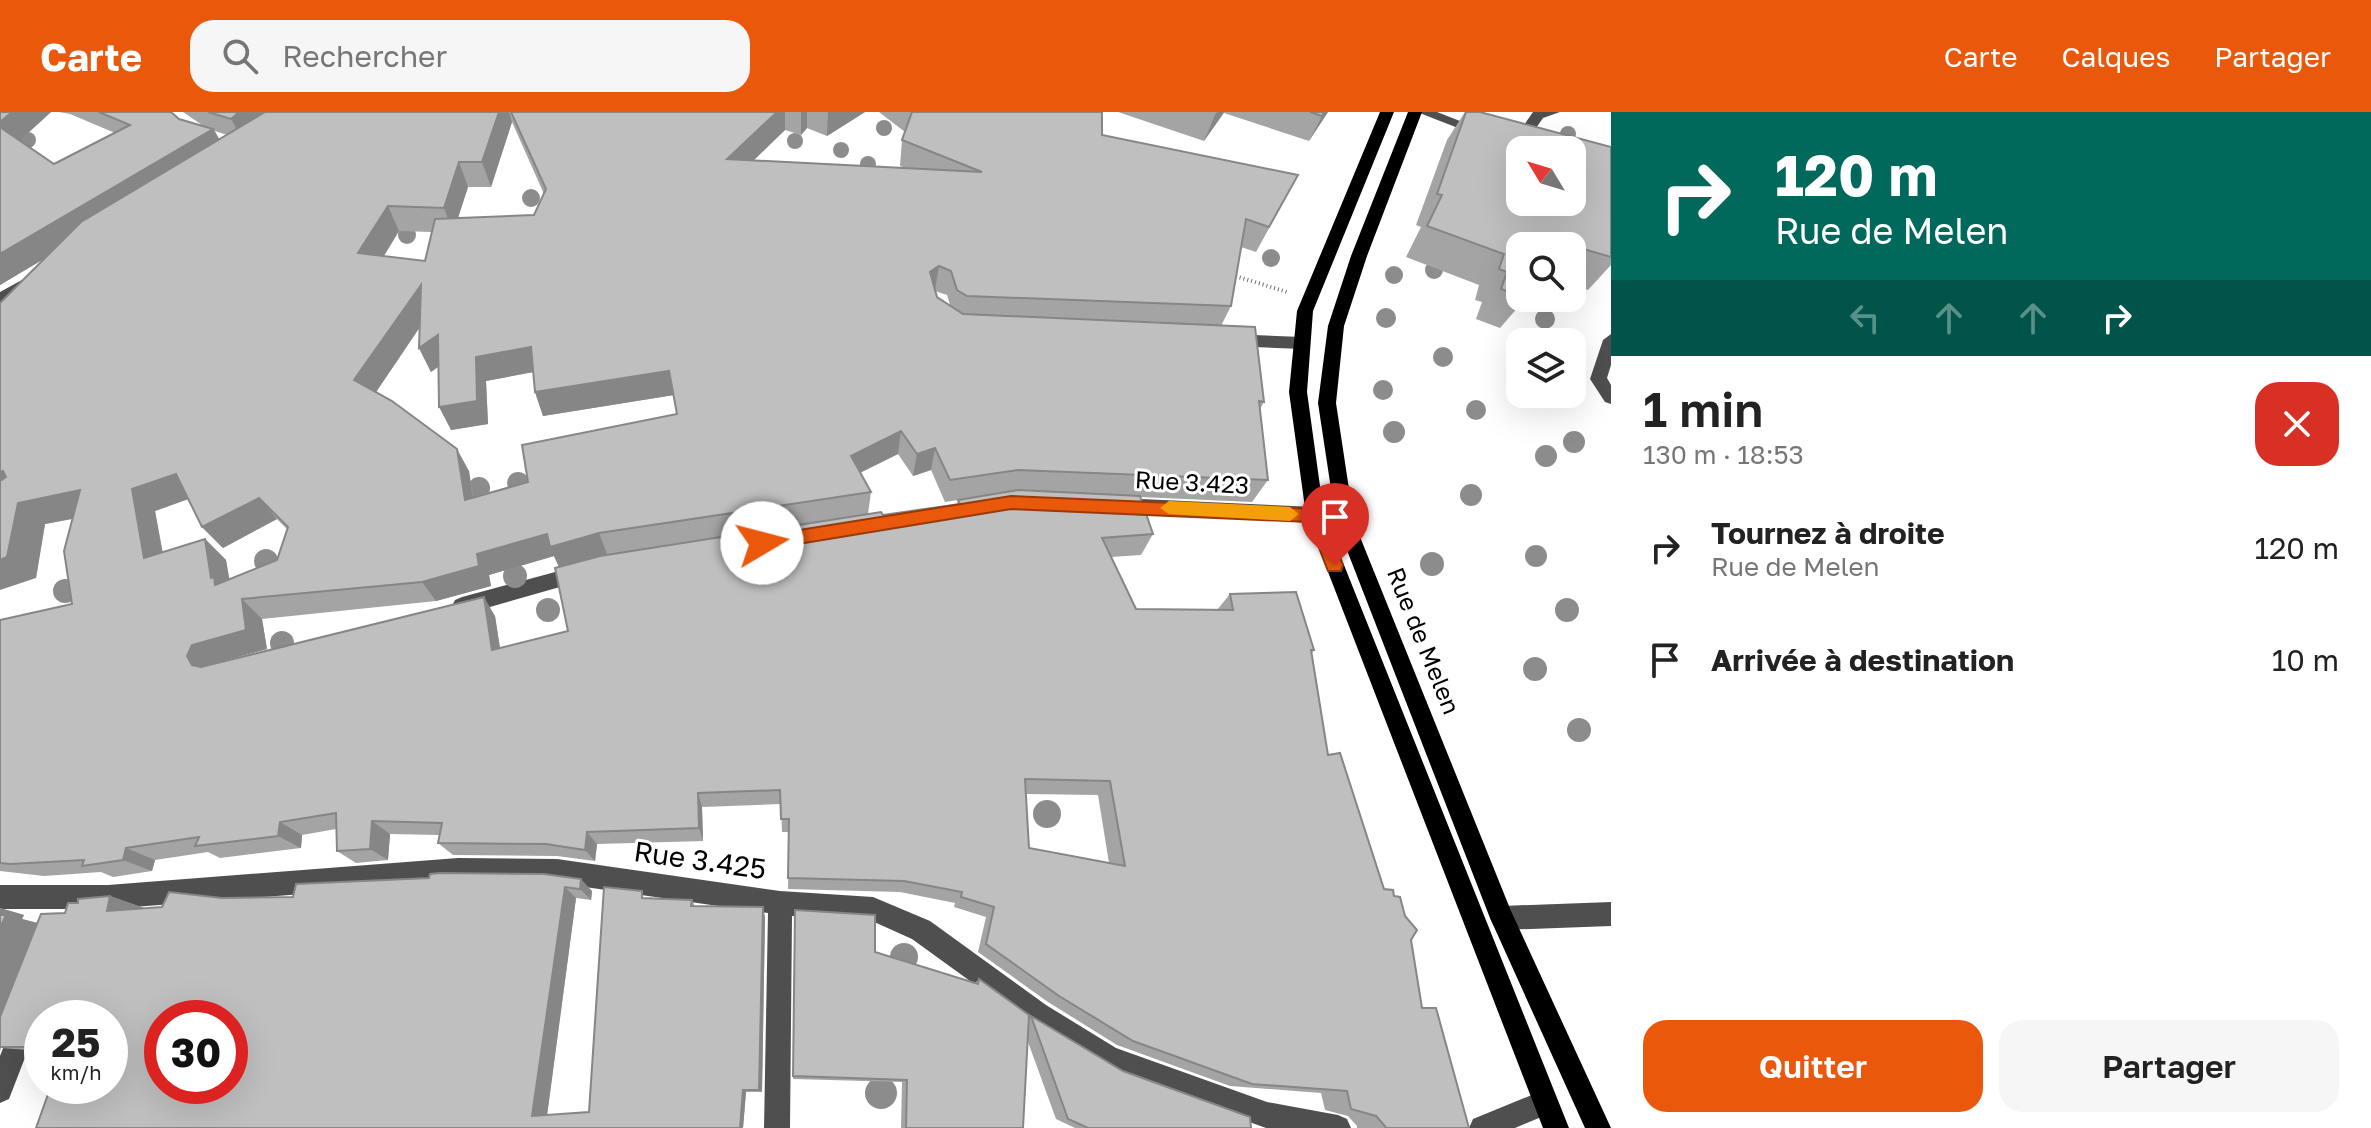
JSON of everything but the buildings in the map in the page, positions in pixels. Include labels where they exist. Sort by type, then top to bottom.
[{"type":"main road","points":[[1387,112],[1308,297],[1298,392],[1315,515],[1556,1128]]},
{"type":"main road","name":"Rue de Melen","points":[[1415,112],[1359,256],[1336,326],[1327,403],[1345,522],[1502,918],[1599,1128]]},
{"type":"street","points":[[1424,112],[1510,141],[1522,138],[1538,115],[1553,112]]},
{"type":"street","points":[[0,299],[48,270]]},
{"type":"street","points":[[1210,339],[1302,343]]},
{"type":"street","points":[[1611,340],[1598,379],[1611,398]]},
{"type":"street","name":"Rue 3.423","points":[[1105,505],[1315,515]]},
{"type":"street","points":[[446,610],[607,565]]},
{"type":"street","name":"Rue 3.425","points":[[0,897],[74,897],[473,870],[557,871],[780,903],[873,909],[921,930],[1037,1014],[1109,1058],[1267,1115],[1338,1128]]},
{"type":"street","points":[[63,927],[74,897]]},
{"type":"street","points":[[777,1128],[780,903]]},
{"type":"street","points":[[1502,918],[1611,914]]},
{"type":"street","points":[[0,1090],[24,1027]]},
{"type":"street","points":[[1482,1128],[1544,1103]]},
{"type":"path","points":[[1229,274],[1308,297]]},
{"type":"slow traffic","points":[[1169,508],[1290,514]]},
{"type":"route","points":[[762,543],[1011,502],[1136,506],[1315,515],[1335,565]]}]
